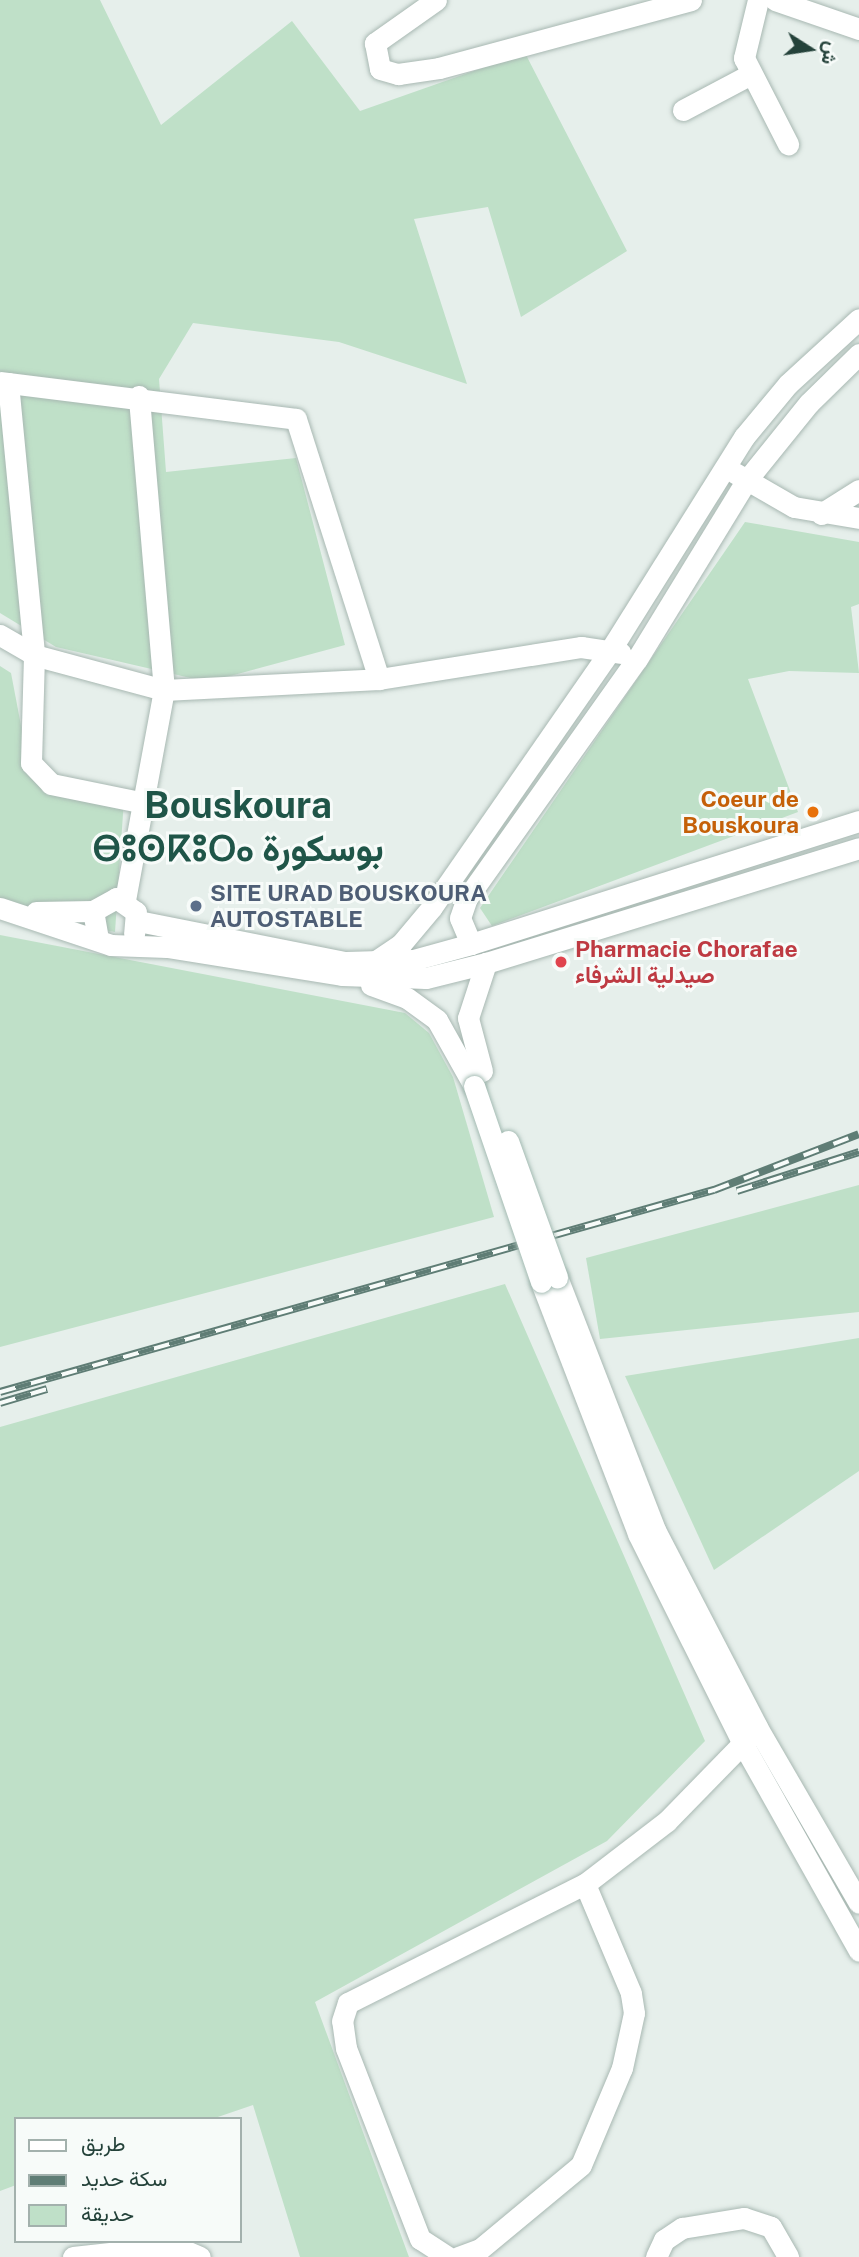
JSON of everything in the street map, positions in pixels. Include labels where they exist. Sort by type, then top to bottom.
[{"type":"street","points":[[436,0],[375,43],[380,69],[398,75],[439,68],[691,0]]},
{"type":"street","points":[[758,0],[743,48],[751,74],[789,144]]},
{"type":"street","points":[[775,0],[859,29]]},
{"type":"street","points":[[682,110],[751,74]]},
{"type":"street","points":[[373,963],[401,944],[432,907],[611,649],[724,466],[788,384],[859,319]]},
{"type":"street","points":[[471,944],[460,918],[467,898],[636,659],[746,481],[801,411],[859,354]]},
{"type":"street","points":[[144,803],[51,784],[38,775],[28,741],[33,655],[4,382],[267,410],[303,427],[379,679]]},
{"type":"street","points":[[139,396],[164,690],[125,900],[138,921],[373,963],[471,944],[859,821]]},
{"type":"street","points":[[724,466],[746,481],[821,514],[859,518]]},
{"type":"street","points":[[821,514],[859,489]]},
{"type":"street","points":[[0,635],[33,655],[164,690],[379,679],[581,647],[611,649],[636,659]]},
{"type":"street","points":[[10,910],[98,939],[326,973],[412,979],[486,963],[859,848]]},
{"type":"street","points":[[10,910],[93,911],[107,899],[125,900]]},
{"type":"street","points":[[432,907],[460,918]]},
{"type":"street","points":[[93,911],[98,939]]},
{"type":"street","points":[[125,943],[138,921]]},
{"type":"street","points":[[486,963],[468,1018],[481,1084],[623,1501],[743,1744],[859,1951]]},
{"type":"street","points":[[326,973],[393,992],[428,1012],[451,1037],[481,1084]]},
{"type":"street","points":[[549,1279],[639,1493],[757,1727],[859,1903]]},
{"type":"street","points":[[448,2257],[420,2239],[346,2048],[345,2010],[365,1990],[585,1884],[667,1821],[757,1727]]},
{"type":"street","points":[[458,2257],[480,2249],[582,2165],[622,2068],[634,2013],[631,1993],[585,1884]]},
{"type":"street","points":[[656,2257],[664,2240],[682,2228],[744,2218],[771,2227],[788,2257]]},
{"type":"street","points":[[73,2257],[174,2246],[200,2257]]},
{"type":"green space","points":[[0,0],[100,0],[161,125],[292,21],[360,111],[525,53],[627,251],[521,317],[488,207],[414,219],[467,384],[339,342],[193,323],[159,379],[166,472],[296,458],[345,645],[208,682],[56,647],[0,613]]},
{"type":"green space","points":[[745,522],[859,542],[859,604],[851,607],[859,673],[789,671],[748,679],[798,812],[492,926],[480,908]]},
{"type":"green space","points":[[0,666],[11,673],[31,778],[124,799],[115,932],[0,911]]},
{"type":"green space","points":[[0,935],[405,1013],[429,1033],[453,1077],[494,1217],[0,1347]]},
{"type":"green space","points":[[859,1185],[859,1312],[600,1339],[586,1258]]},
{"type":"green space","points":[[505,1284],[705,1741],[607,1841],[315,2002],[409,2257],[300,2257],[253,2105],[218,2117],[14,2117],[14,2186],[0,2191],[0,1427]]},
{"type":"green space","points":[[859,1338],[859,1471],[714,1570],[625,1376]]},
{"type":"railway","points":[[0,1392],[714,1190],[859,1134]]},
{"type":"railway","points":[[737,1191],[859,1152]]},
{"type":"railway","points":[[0,1403],[47,1389]]},
{"type":"place","name":"Coeur de Bouskoura","points":[[813,812]]},
{"type":"place","name":"SITE URAD BOUSKOURA AUTOSTABLE","points":[[196,906]]},
{"type":"place","name":"Pharmacie Chorafae صيدلية الشرفاء","points":[[561,962]]},
{"type":"district","name":"Bouskoura ⴱⵓⵙⴽⵓⵔⴰ بوسكورة","points":[[238,828]]}]
